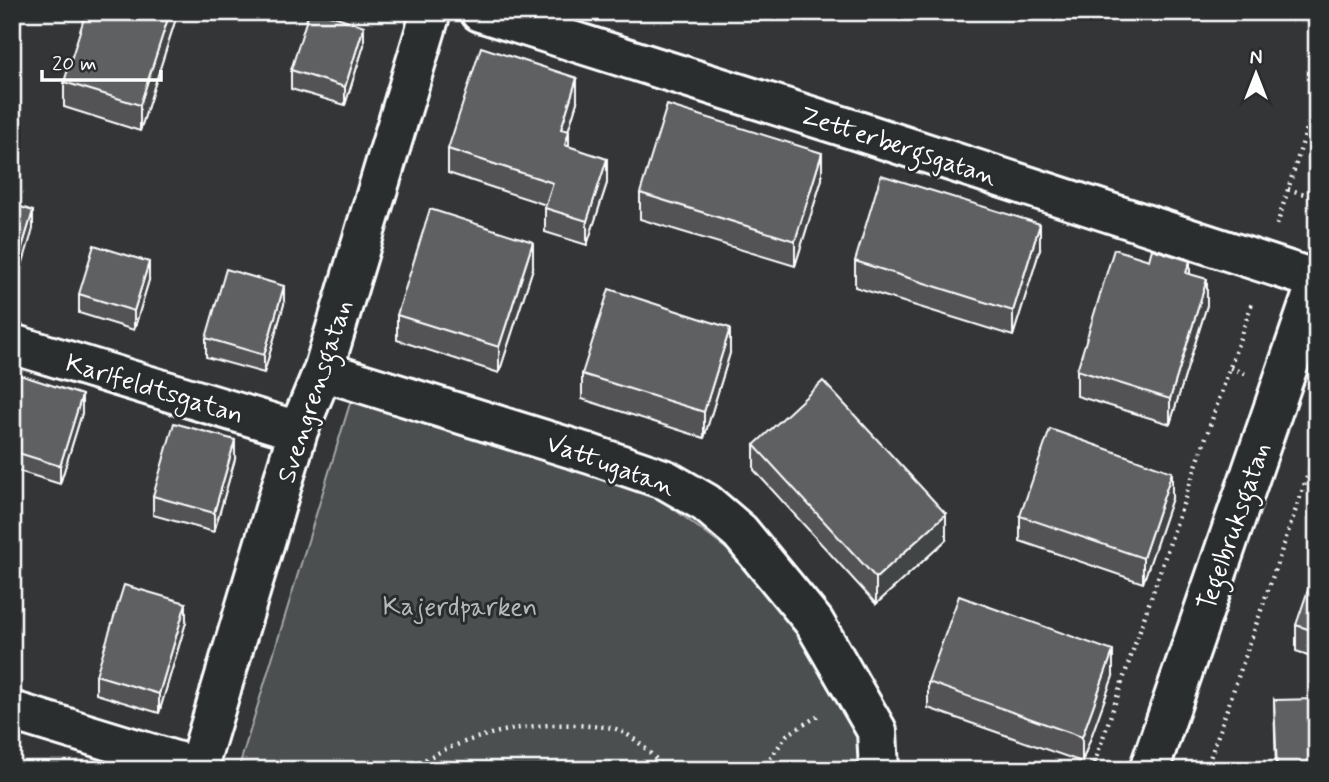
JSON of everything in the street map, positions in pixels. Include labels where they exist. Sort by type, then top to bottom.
[{"type":"street","name":"Svengrensgatan","points":[[197,769],[298,431],[323,371],[431,12]]},
{"type":"street","name":"Zetterbergsgatan","points":[[480,12],[845,127],[1317,281]]},
{"type":"street","name":"Tegelbruksgatan","points":[[1149,770],[1317,281]]},
{"type":"street","name":"Karlfeldtsgatan","points":[[12,344],[298,431]]},
{"type":"street","name":"Vattugatan","points":[[323,371],[666,480],[706,503],[740,532],[814,622],[877,731],[879,770]]},
{"type":"street","points":[[12,710],[197,769]]},
{"type":"path","points":[[1092,770],[1265,264],[1317,96]]},
{"type":"path","points":[[1288,189],[1317,198]]},
{"type":"path","points":[[1206,770],[1317,448]]},
{"type":"path","points":[[762,770],[788,735],[813,718],[859,698]]},
{"type":"path","points":[[407,770],[450,748],[488,736],[526,726],[555,724],[614,729],[636,740],[666,770]]},
{"type":"green space","name":"Kajerdparken","points":[[351,400],[653,493],[737,557],[806,638],[864,744],[866,770],[238,770]]},
{"type":"building","points":[[86,12],[170,12],[140,105],[64,82]]},
{"type":"building","points":[[309,12],[321,12],[364,26],[345,87],[291,70]]},
{"type":"building","points":[[481,47],[577,78],[561,129],[569,131],[565,145],[607,159],[587,221],[545,208],[553,183],[448,149]]},
{"type":"building","points":[[667,105],[822,153],[795,241],[640,193]]},
{"type":"building","points":[[881,175],[1040,224],[1013,311],[855,261]]},
{"type":"building","points":[[12,204],[33,211],[13,277],[12,277]]},
{"type":"building","points":[[430,209],[533,242],[499,347],[397,315]]},
{"type":"building","points":[[94,245],[149,262],[134,311],[79,294]]},
{"type":"building","points":[[1114,249],[1149,260],[1152,249],[1190,261],[1186,273],[1207,279],[1170,399],[1077,370]]},
{"type":"building","points":[[226,269],[284,286],[264,355],[206,338]]},
{"type":"building","points":[[609,289],[730,328],[704,412],[582,374]]},
{"type":"building","points":[[14,373],[82,395],[60,466],[12,451]]},
{"type":"building","points":[[823,381],[946,514],[876,578],[754,445]]},
{"type":"building","points":[[174,423],[235,440],[214,513],[153,496]]},
{"type":"building","points":[[1050,429],[1172,472],[1143,558],[1020,516]]},
{"type":"building","points":[[124,585],[186,603],[159,694],[96,675]]},
{"type":"building","points":[[1309,587],[1317,589],[1317,632],[1296,625]]},
{"type":"building","points":[[959,596],[1113,651],[1082,737],[928,682]]},
{"type":"building","points":[[1317,699],[1317,770],[1277,770],[1274,700]]}]
